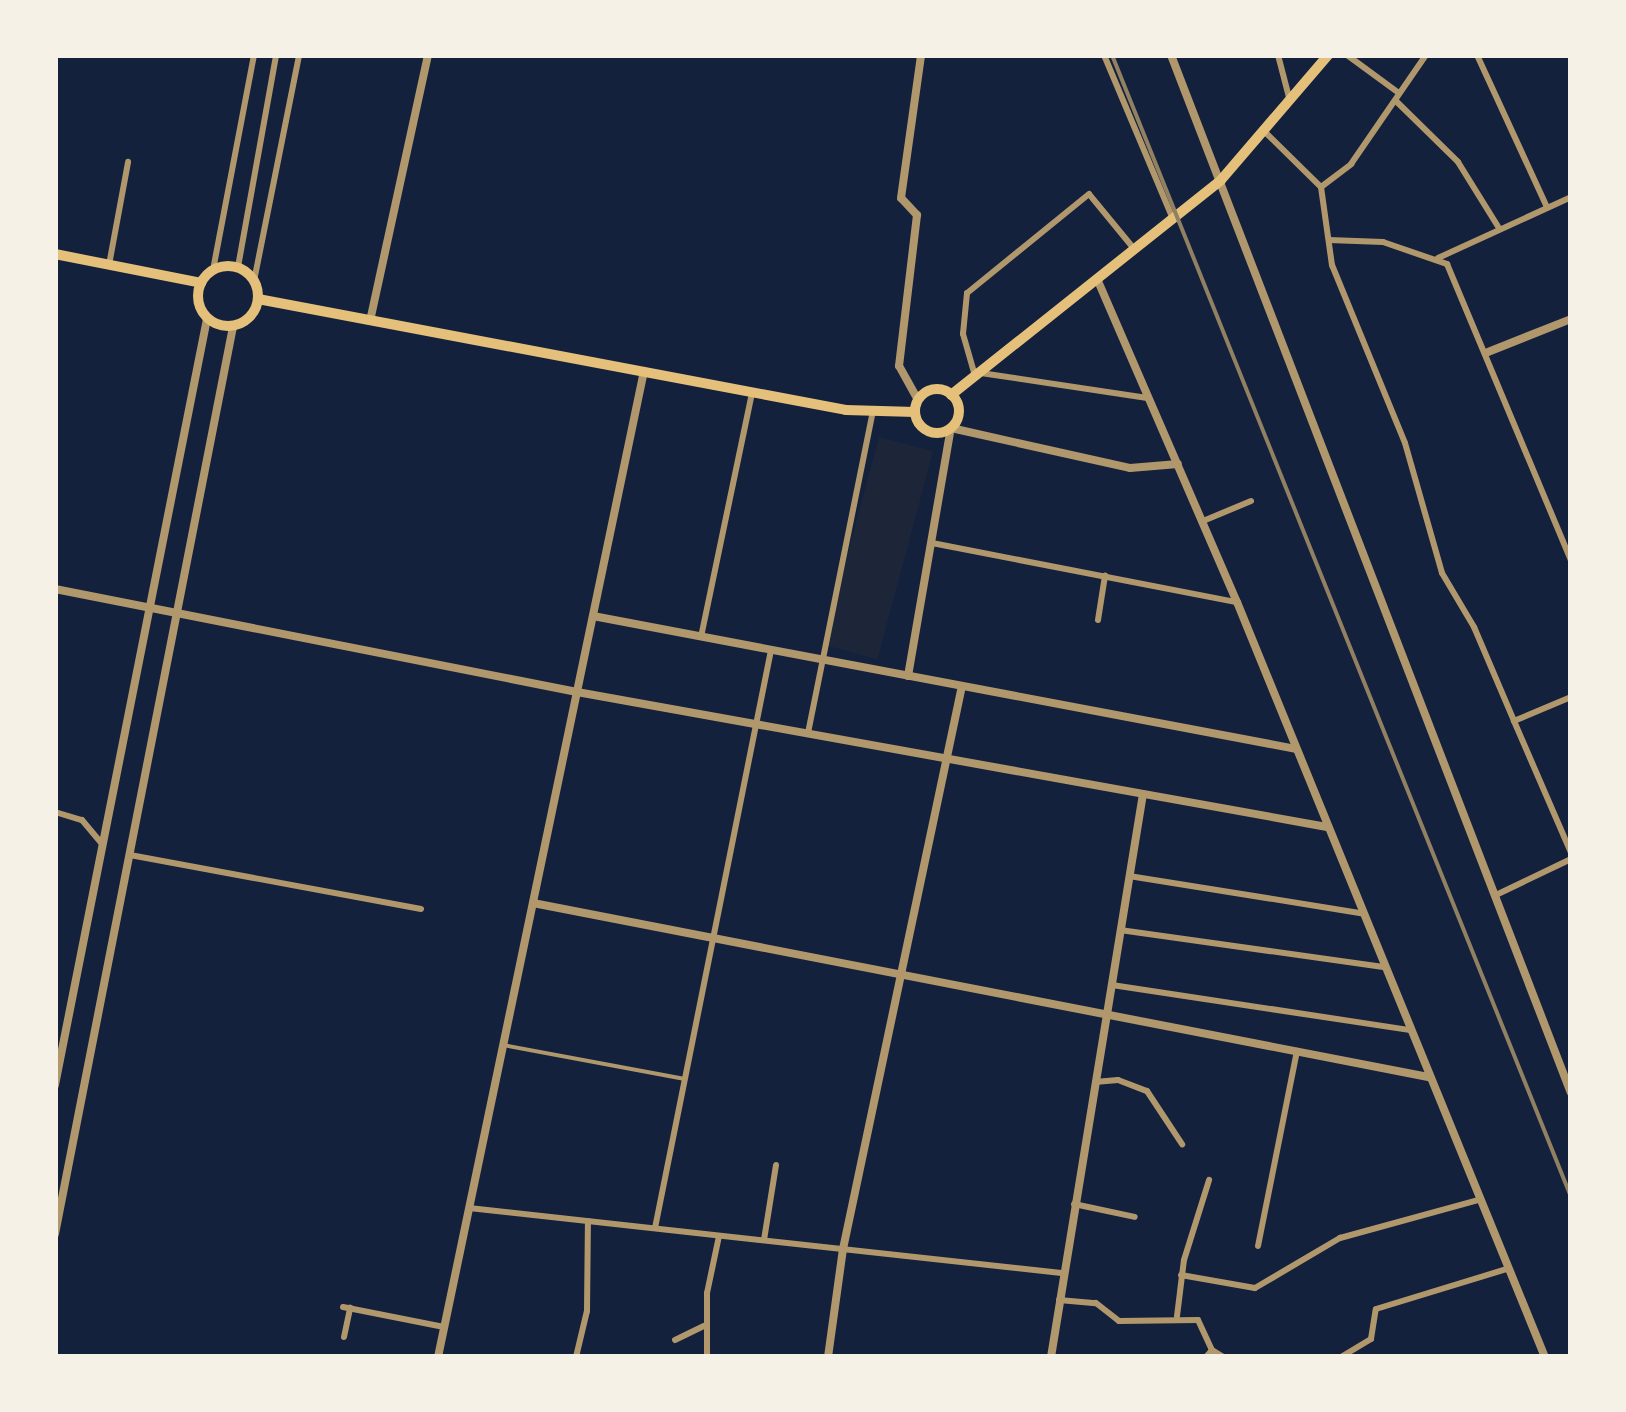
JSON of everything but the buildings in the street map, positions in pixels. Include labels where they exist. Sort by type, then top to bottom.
[{"type":"main road","points":[[951,395],[974,372],[1098,280],[1221,180],[1328,55]]},
{"type":"main road","points":[[55,254],[201,283]]},
{"type":"main road","points":[[238,268],[254,281],[258,299],[254,312],[234,327],[207,318],[200,308],[201,283],[213,270],[238,268]]},
{"type":"main road","points":[[258,299],[752,392],[873,410],[915,412]]},
{"type":"main road","points":[[932,390],[951,395],[959,411],[951,428],[930,432],[915,412],[918,400],[932,390]]},
{"type":"street","points":[[213,270],[254,55]]},
{"type":"street","points":[[238,268],[276,55]]},
{"type":"street","points":[[254,281],[298,55]]},
{"type":"street","points":[[370,320],[428,55]]},
{"type":"street","points":[[918,400],[899,366],[917,215],[901,198],[921,55]]},
{"type":"street","points":[[1104,55],[1173,220]]},
{"type":"street","points":[[1171,55],[1498,894],[1571,1093]]},
{"type":"street","points":[[1278,55],[1290,102]]},
{"type":"street","points":[[1347,55],[1398,97],[1458,162],[1499,228]]},
{"type":"street","points":[[1321,187],[1351,164],[1426,55]]},
{"type":"street","points":[[1477,55],[1547,207]]},
{"type":"street","points":[[1264,131],[1321,187],[1332,265],[1405,443],[1442,574],[1474,627],[1571,856],[1498,894]]},
{"type":"street","points":[[110,265],[128,162]]},
{"type":"street","points":[[1136,250],[1093,195],[1084,197],[968,293],[963,334],[974,372],[1149,398]]},
{"type":"street","points":[[1438,258],[1571,197]]},
{"type":"street","points":[[1329,240],[1383,242],[1438,258],[1452,272],[1571,560]]},
{"type":"street","points":[[1098,280],[1238,602],[1383,967],[1545,1357]]},
{"type":"street","points":[[55,1085],[207,318]]},
{"type":"street","points":[[1488,352],[1571,319]]},
{"type":"street","points":[[55,1234],[234,327]]},
{"type":"street","points":[[439,1356],[644,371]]},
{"type":"street","points":[[702,637],[752,392]]},
{"type":"street","points":[[808,734],[873,410]]},
{"type":"street","points":[[908,676],[951,428],[1130,468],[1178,464]]},
{"type":"street","points":[[1202,521],[1252,501]]},
{"type":"street","points":[[932,542],[1238,602]]},
{"type":"street","points":[[1098,620],[1105,576]]},
{"type":"street","points":[[55,589],[577,692],[1327,827]]},
{"type":"street","points":[[593,616],[1296,750]]},
{"type":"street","points":[[655,1228],[771,650]]},
{"type":"street","points":[[828,1357],[843,1249],[962,686]]},
{"type":"street","points":[[1514,721],[1571,697]]},
{"type":"street","points":[[1052,1357],[1061,1273],[1143,794]]},
{"type":"street","points":[[55,812],[82,820],[103,845]]},
{"type":"street","points":[[130,855],[420,909]]},
{"type":"street","points":[[1129,876],[1362,913]]},
{"type":"street","points":[[532,903],[1428,1077]]},
{"type":"street","points":[[1120,930],[1383,967]]},
{"type":"street","points":[[1110,984],[1409,1030]]},
{"type":"street","points":[[1258,1246],[1297,1052]]},
{"type":"street","points":[[1557,1055],[1571,1052]]},
{"type":"street","points":[[1094,1082],[1118,1080],[1147,1091],[1182,1144]]},
{"type":"street","points":[[764,1240],[776,1165]]},
{"type":"street","points":[[1177,1316],[1181,1274],[1210,1180]]},
{"type":"street","points":[[1181,1274],[1255,1288],[1340,1238],[1478,1200]]},
{"type":"street","points":[[1073,1204],[1134,1217]]},
{"type":"street","points":[[469,1208],[1061,1273]]},
{"type":"street","points":[[576,1357],[587,1312],[588,1221]]},
{"type":"street","points":[[707,1357],[704,1326],[718,1236]]},
{"type":"street","points":[[1341,1357],[1371,1339],[1376,1308],[1506,1269]]},
{"type":"street","points":[[1058,1300],[1096,1303],[1119,1321],[1177,1316],[1198,1320],[1212,1350],[1223,1357]]},
{"type":"street","points":[[344,1336],[346,1307],[444,1327]]},
{"type":"street","points":[[675,1340],[704,1326]]},
{"type":"street","points":[[1206,1357],[1212,1350]]},
{"type":"lane","points":[[503,1044],[685,1079]]},
{"type":"shaded area","points":[[879,437],[933,451],[877,659],[823,645]]},
{"type":"railway","points":[[1112,55],[1571,1197]]}]
